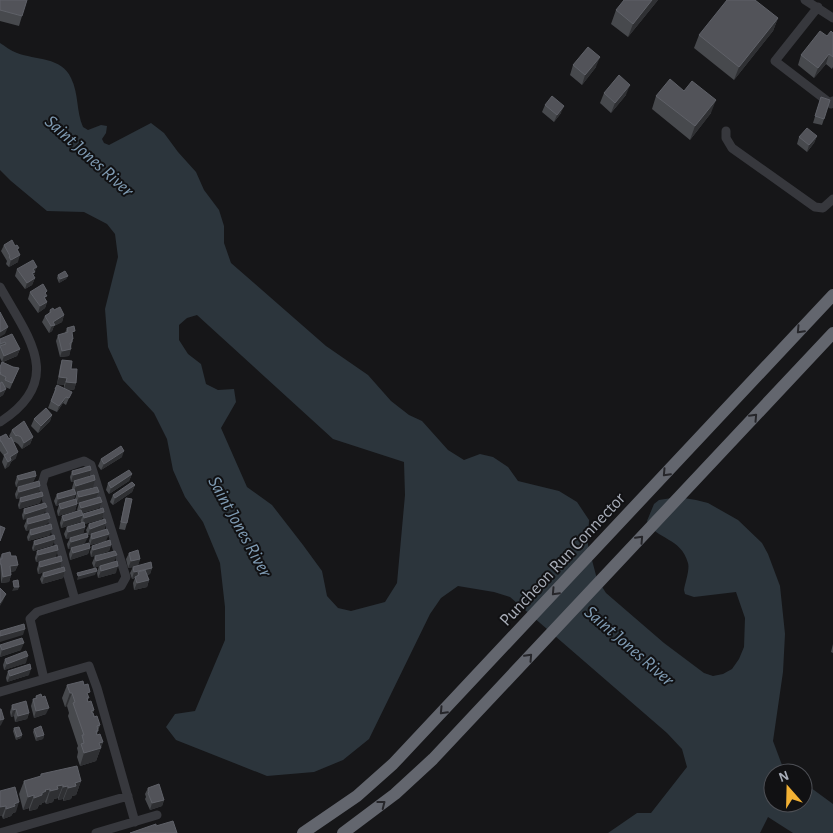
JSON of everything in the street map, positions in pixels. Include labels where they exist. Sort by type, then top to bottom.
[{"type":"highway","name":"Puncheon Run Connector","points":[[303,833],[339,810],[393,764],[833,294]]},
{"type":"highway","points":[[343,833],[379,807],[414,777],[833,333]]},
{"type":"street","points":[[805,0],[833,18]]},
{"type":"street","points":[[818,7],[775,61],[831,104],[833,101]]},
{"type":"street","points":[[726,131],[726,138],[732,148],[815,207],[824,208],[833,199]]},
{"type":"street","points":[[0,287],[33,345],[37,367],[32,389],[25,400],[0,422]]},
{"type":"street","points":[[44,679],[30,620],[37,612],[120,586],[126,578],[91,465],[84,461],[44,474],[42,484],[75,600]]},
{"type":"street","points":[[0,690],[89,666],[135,822]]},
{"type":"street","points":[[0,833],[128,796]]},
{"type":"street","points":[[96,833],[157,816]]},
{"type":"water","name":"Saint Jones River","points":[[0,43],[17,53],[55,63],[67,71],[74,84],[83,127],[88,130],[101,125],[107,126],[106,133],[102,139],[104,143],[109,145],[151,123],[164,133],[196,172],[204,190],[219,210],[224,226],[224,243],[231,263],[326,346],[368,375],[391,401],[409,415],[422,421],[448,450],[464,460],[480,454],[493,457],[508,467],[518,481],[559,491],[577,502],[589,520],[588,545],[597,579],[606,593],[664,643],[704,673],[713,676],[723,674],[732,669],[744,647],[745,618],[736,592],[694,597],[685,594],[688,563],[685,555],[674,543],[656,532],[647,521],[654,504],[659,500],[678,497],[708,503],[738,520],[762,543],[768,554],[780,586],[785,634],[783,672],[773,741],[781,763],[763,763],[763,813],[813,813],[813,789],[833,804],[833,833],[793,833],[768,817],[760,833],[608,833],[637,813],[651,813],[687,767],[682,749],[667,733],[510,597],[494,592],[458,586],[441,598],[430,614],[369,739],[343,760],[314,772],[267,776],[176,740],[166,727],[175,714],[195,711],[225,640],[225,607],[220,563],[203,522],[185,497],[173,470],[167,439],[154,413],[123,380],[108,347],[105,309],[118,257],[115,234],[107,224],[84,212],[47,211],[0,170]],"holes":[[[197,315],[333,439],[404,462],[405,495],[397,583],[385,602],[351,611],[338,608],[327,596],[322,571],[303,545],[272,505],[247,487],[221,428],[236,402],[234,389],[218,390],[206,384],[201,364],[188,354],[179,340],[179,325],[187,318]]]},
{"type":"building","points":[[0,0],[27,0],[22,16],[0,10]]},
{"type":"building","points":[[624,0],[652,0],[633,24],[616,10]]},
{"type":"building","points":[[727,0],[755,0],[778,18],[739,67],[699,35]]},
{"type":"building","points":[[820,31],[827,36],[831,31],[833,33],[833,57],[829,54],[818,68],[801,55]]},
{"type":"building","points":[[588,47],[600,57],[585,75],[573,65]]},
{"type":"building","points":[[619,75],[630,85],[615,103],[604,93]]},
{"type":"building","points":[[670,79],[684,91],[692,81],[716,100],[695,126],[656,96]]},
{"type":"building","points":[[552,96],[564,106],[557,115],[545,105]]},
{"type":"building","points":[[821,97],[830,100],[824,119],[815,116]]},
{"type":"building","points":[[807,128],[817,136],[809,145],[799,137]]},
{"type":"building","points":[[12,240],[15,246],[17,245],[19,248],[17,249],[20,255],[11,260],[4,245]]},
{"type":"building","points":[[33,260],[37,267],[33,269],[35,272],[32,273],[35,278],[27,283],[17,269]]},
{"type":"building","points":[[65,271],[68,276],[60,279],[58,275]]},
{"type":"building","points":[[43,284],[47,291],[45,293],[47,296],[44,297],[47,302],[40,306],[30,292]]},
{"type":"building","points":[[60,307],[64,315],[53,322],[55,325],[51,326],[45,316],[53,308],[54,310]]},
{"type":"building","points":[[0,312],[8,327],[0,332]]},
{"type":"building","points":[[74,326],[75,331],[72,332],[73,339],[70,343],[71,349],[62,351],[58,335],[68,332],[67,328]]},
{"type":"building","points":[[12,334],[20,349],[4,356],[0,346],[6,344],[5,342],[0,344],[0,339]]},
{"type":"building","points":[[62,360],[72,361],[71,369],[77,369],[76,383],[66,382],[67,378],[59,377]]},
{"type":"building","points":[[2,362],[19,368],[12,383],[5,380],[6,377],[0,374]]},
{"type":"building","points":[[2,382],[6,389],[0,392],[0,383]]},
{"type":"building","points":[[57,385],[72,392],[69,398],[66,397],[59,406],[51,401]]},
{"type":"building","points":[[46,408],[52,415],[41,426],[34,419]]},
{"type":"building","points":[[24,421],[33,437],[24,443],[21,437],[16,436],[12,430]]},
{"type":"building","points":[[6,434],[9,439],[11,437],[18,452],[10,457],[11,460],[8,462],[4,455],[8,453],[0,441],[0,437]]},
{"type":"building","points":[[121,446],[124,451],[104,464],[101,459]]},
{"type":"building","points":[[90,466],[91,470],[73,475],[72,471]]},
{"type":"building","points":[[129,470],[132,474],[111,488],[108,483]]},
{"type":"building","points":[[35,471],[36,476],[19,480],[17,476]]},
{"type":"building","points":[[94,475],[95,480],[76,486],[74,481]]},
{"type":"building","points":[[39,481],[40,486],[19,492],[18,487]]},
{"type":"building","points":[[132,482],[135,485],[115,498],[113,495]]},
{"type":"building","points":[[97,487],[99,492],[79,497],[77,492]]},
{"type":"building","points":[[74,489],[76,494],[58,499],[57,494]]},
{"type":"building","points":[[42,492],[43,496],[21,502],[20,498]]},
{"type":"building","points":[[100,497],[102,502],[81,508],[79,503]]},
{"type":"building","points":[[126,498],[132,499],[127,523],[121,522]]},
{"type":"building","points":[[76,499],[77,504],[61,509],[59,504]]},
{"type":"building","points":[[45,503],[47,507],[25,514],[24,509]]},
{"type":"building","points":[[103,508],[104,512],[84,518],[83,514]]},
{"type":"building","points":[[81,510],[83,515],[64,521],[62,516]]},
{"type":"building","points":[[48,513],[50,518],[28,524],[27,519]]},
{"type":"building","points":[[105,519],[106,523],[90,529],[89,524]]},
{"type":"building","points":[[84,522],[85,527],[68,532],[67,527]]},
{"type":"building","points":[[51,524],[52,529],[31,535],[30,530]]},
{"type":"building","points":[[0,526],[5,528],[0,541]]},
{"type":"building","points":[[107,529],[109,534],[92,539],[91,534]]},
{"type":"building","points":[[87,533],[88,537],[71,542],[70,538]]},
{"type":"building","points":[[54,535],[55,539],[35,545],[34,541]]},
{"type":"building","points":[[110,540],[111,545],[93,550],[92,546]]},
{"type":"building","points":[[89,543],[90,548],[73,553],[71,548]]},
{"type":"building","points":[[57,545],[58,550],[38,555],[37,551]]},
{"type":"building","points":[[138,550],[140,559],[131,561],[129,553]]},
{"type":"building","points":[[115,551],[117,555],[96,561],[95,556]]},
{"type":"building","points":[[10,552],[11,556],[16,556],[18,565],[10,566],[11,575],[3,577],[0,559],[2,559],[2,554]]},
{"type":"building","points":[[61,556],[62,561],[40,567],[39,562]]},
{"type":"building","points":[[117,561],[118,566],[101,571],[100,566]]},
{"type":"building","points":[[151,562],[152,568],[134,572],[133,567]]},
{"type":"building","points":[[64,567],[65,571],[44,577],[43,573]]},
{"type":"building","points":[[96,568],[97,571],[78,576],[77,573]]},
{"type":"building","points":[[145,570],[149,580],[137,583],[135,577],[139,575],[138,572]]},
{"type":"building","points":[[18,580],[19,587],[14,587],[13,581]]},
{"type":"building","points":[[0,588],[6,594],[0,603]]},
{"type":"building","points":[[24,624],[25,629],[0,636],[0,631]]},
{"type":"building","points":[[22,638],[24,643],[2,650],[0,645]]},
{"type":"building","points":[[26,651],[28,656],[7,664],[5,659]]},
{"type":"building","points":[[30,664],[31,669],[10,676],[8,671]]},
{"type":"building","points":[[83,681],[84,685],[88,684],[90,692],[87,693],[88,702],[91,701],[94,710],[91,711],[94,717],[97,716],[100,725],[97,726],[98,731],[96,731],[97,735],[100,734],[103,742],[99,743],[101,748],[84,753],[81,744],[84,743],[82,735],[84,735],[73,703],[75,702],[72,693],[70,693],[67,685]]},
{"type":"building","points":[[41,694],[42,697],[45,696],[49,708],[36,711],[33,699]]},
{"type":"building","points":[[26,701],[29,713],[18,716],[16,709],[13,710],[12,705]]},
{"type":"building","points":[[0,709],[4,719],[0,720]]},
{"type":"building","points":[[41,726],[44,735],[37,737],[34,729]]},
{"type":"building","points":[[19,727],[22,735],[17,737],[14,728]]},
{"type":"building","points":[[77,766],[81,781],[75,783],[76,786],[68,788],[68,786],[63,787],[63,785],[57,786],[58,789],[45,790],[42,795],[34,798],[34,795],[28,797],[24,781],[41,776],[41,774]]},
{"type":"building","points":[[159,784],[164,800],[152,803],[148,788]]},
{"type":"building","points":[[15,787],[19,802],[14,804],[15,806],[6,809],[6,806],[0,807],[0,791]]},
{"type":"building","points":[[173,821],[177,833],[130,833],[156,824],[156,826]]}]
